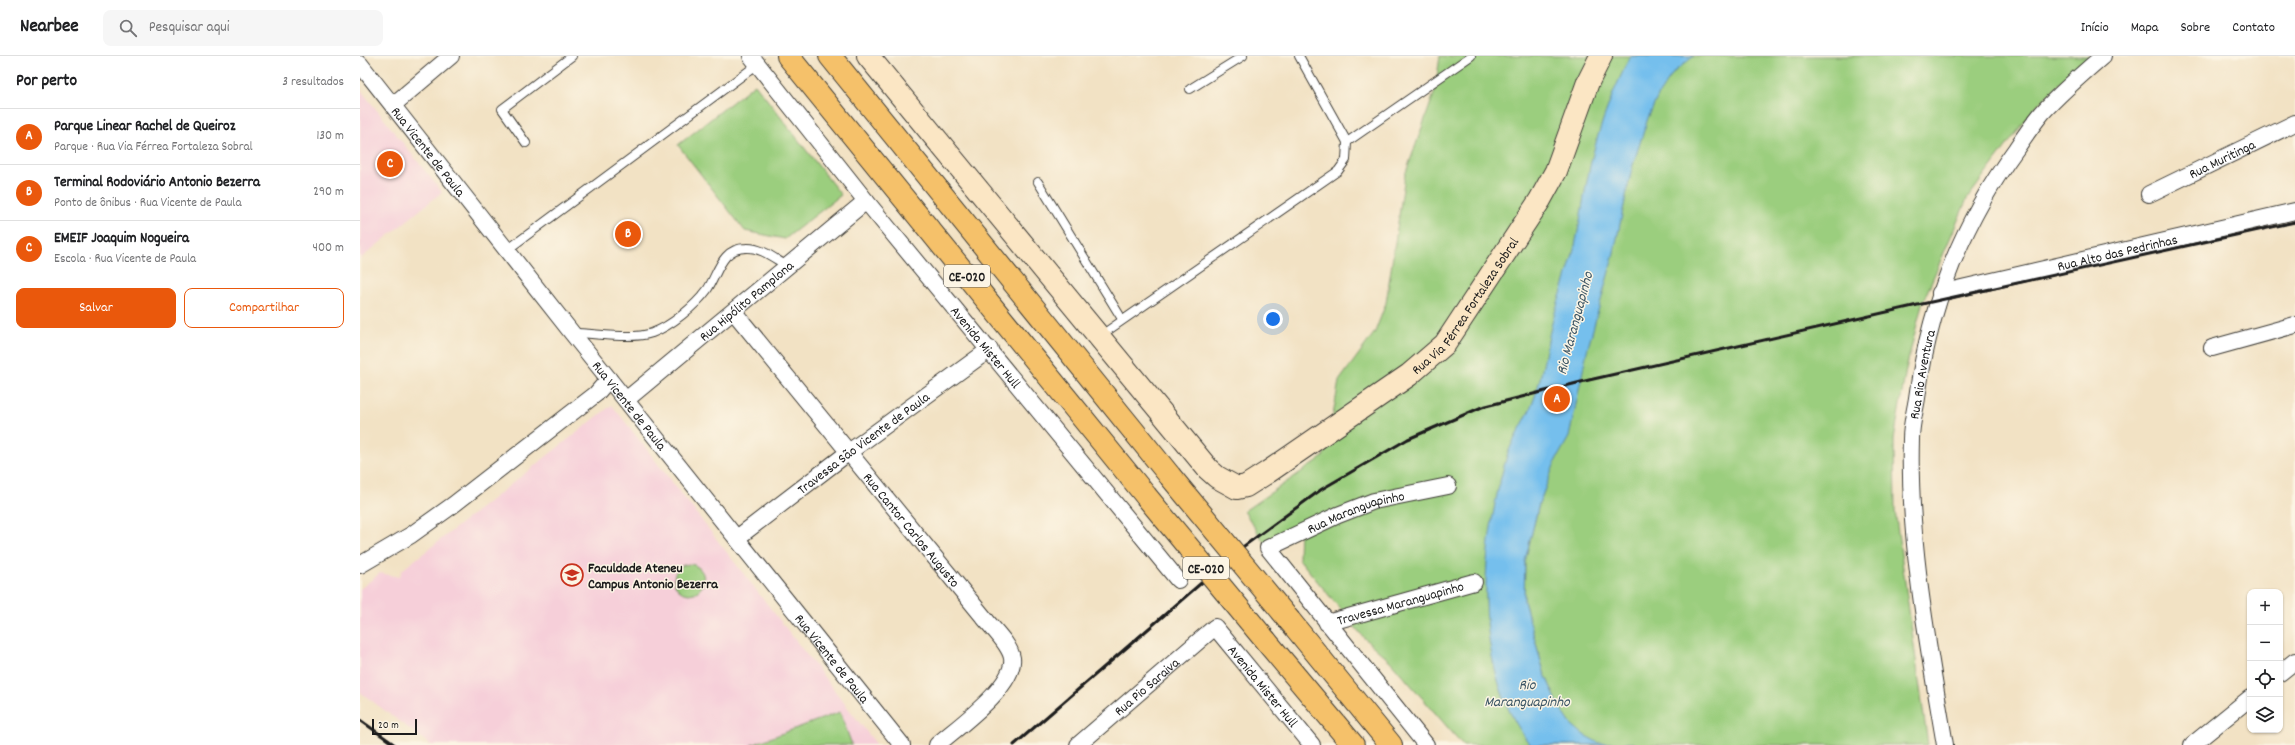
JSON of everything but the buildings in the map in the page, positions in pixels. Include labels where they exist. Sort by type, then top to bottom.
[{"type":"highway","name":"Avenida Mister Hull","points":[[788,56],[1146,496],[1353,745]]},
{"type":"highway","name":"CE-020","points":[[830,56],[1170,476],[1391,745]]},
{"type":"main road","points":[[868,56],[1100,336]]},
{"type":"main road","name":"Rua Via Férrea Fortaleza Sobral","points":[[1100,336],[1208,468],[1227,484],[1237,488],[1246,486],[1409,375],[1445,344],[1540,200],[1553,177],[1588,82],[1601,56]]},
{"type":"street","points":[[393,105],[451,56]]},
{"type":"street","name":"Rua Rio Aventura","points":[[1945,745],[1930,655],[1911,507],[1912,429],[1922,362],[1940,292],[1959,244],[1972,218],[2008,160],[2041,114],[2071,83],[2103,56]]},
{"type":"street","name":"Avenida Mister Hull","points":[[754,60],[866,201],[990,349],[1178,580]]},
{"type":"street","name":"Rua Vicente de Paula","points":[[360,64],[609,379],[902,745]]},
{"type":"street","name":"Rua Muritinga","points":[[2149,194],[2295,123]]},
{"type":"street","name":"Rua Hipólito Pamplona","points":[[626,400],[866,201]]},
{"type":"street","name":"Rua Alto das Pedrinhas","points":[[1940,292],[2295,211]]},
{"type":"street","name":"Rua Cantor Carlos Augusto","points":[[734,312],[986,620],[1012,657],[1012,668],[1002,686],[937,745]]},
{"type":"street","points":[[2212,348],[2295,325]]},
{"type":"street","name":"Travessa São Vicente de Paula","points":[[737,538],[849,452],[990,349]]},
{"type":"street","points":[[360,565],[411,535],[453,505],[596,394],[609,379]]},
{"type":"street","name":"Rua Maranguapinho","points":[[1327,623],[1268,548],[1338,515],[1374,501],[1448,486]]},
{"type":"street","name":"Travessa Maranguapinho","points":[[1327,623],[1474,582]]},
{"type":"street","points":[[1327,623],[1426,745]]},
{"type":"street","name":"Avenida Mister Hull","points":[[1215,627],[1312,745]]},
{"type":"street","name":"Rua Pio Saraiva","points":[[1078,745],[1215,627]]},
{"type":"street","points":[[2283,670],[2295,660]]},
{"type":"street","points":[[2192,745],[2247,700]]},
{"type":"lane","points":[[526,143],[502,109],[572,56]]},
{"type":"lane","points":[[1190,89],[1243,56]]},
{"type":"lane","points":[[1100,336],[1122,319],[1338,171],[1346,160],[1347,142],[1299,56]]},
{"type":"lane","points":[[1347,142],[1471,56]]},
{"type":"lane","points":[[507,250],[754,60]]},
{"type":"lane","points":[[1038,182],[1122,319]]},
{"type":"lane","points":[[572,332],[632,335],[651,333],[666,326],[708,289],[719,265],[736,249],[756,249],[787,266]]},
{"type":"shaded area","points":[[360,89],[442,192],[360,259]]},
{"type":"shaded area","name":"Faculdade Ateneu Campus Antonio Bezerra","points":[[612,405],[877,745],[431,745],[360,692],[360,589],[380,573],[399,577],[402,570]]},
{"type":"green space","points":[[1440,56],[2089,56],[2037,105],[1967,199],[1922,304],[1906,369],[1894,440],[1895,511],[1928,745],[1638,745],[1633,743],[1620,745],[1463,745],[1390,661],[1365,639],[1299,559],[1300,527],[1266,545],[1244,511],[1323,457],[1328,444],[1339,381],[1375,332],[1386,303],[1405,175],[1435,91]],"holes":[[[1551,471],[1539,504],[1525,561],[1524,601],[1544,672],[1559,706],[1568,721],[1513,651],[1531,474]]]},
{"type":"green space","points":[[755,84],[841,195],[785,239],[745,231],[678,145]]},
{"type":"green space","points":[[689,564],[695,565],[703,573],[703,585],[695,593],[689,594],[683,593],[675,585],[674,579],[675,573],[683,565]]},
{"type":"green space","points":[[840,712],[852,745],[751,745]]},
{"type":"water","name":"Rio Maranguapinho","points":[[1631,56],[1694,56],[1674,72],[1659,94],[1648,118],[1632,168],[1613,257],[1587,351],[1569,437],[1556,460],[1539,504],[1525,561],[1524,601],[1544,672],[1559,706],[1571,724],[1584,735],[1599,743],[1633,743],[1638,745],[1530,745],[1516,724],[1505,701],[1489,642],[1486,612],[1486,580],[1492,518],[1498,488],[1508,452],[1528,413],[1538,387],[1552,323],[1575,244],[1593,152],[1609,103]]},
{"type":"railway","points":[[1014,745],[1244,546],[1322,489],[1408,439],[1482,407],[1589,380],[1922,304],[2295,222]]},
{"type":"railway","points":[[360,720],[395,745]]},
{"type":"place","name":"EMEIF Joaquim Nogueira","points":[[390,164]]},
{"type":"place","name":"Terminal Rodoviário Antonio Bezerra","points":[[628,234]]},
{"type":"place","name":"Parque Linear Rachel de Queiroz","points":[[1557,399]]},
{"type":"place","name":"Faculdade Ateneu Campus Antonio Bezerra","points":[[572,575]]}]
